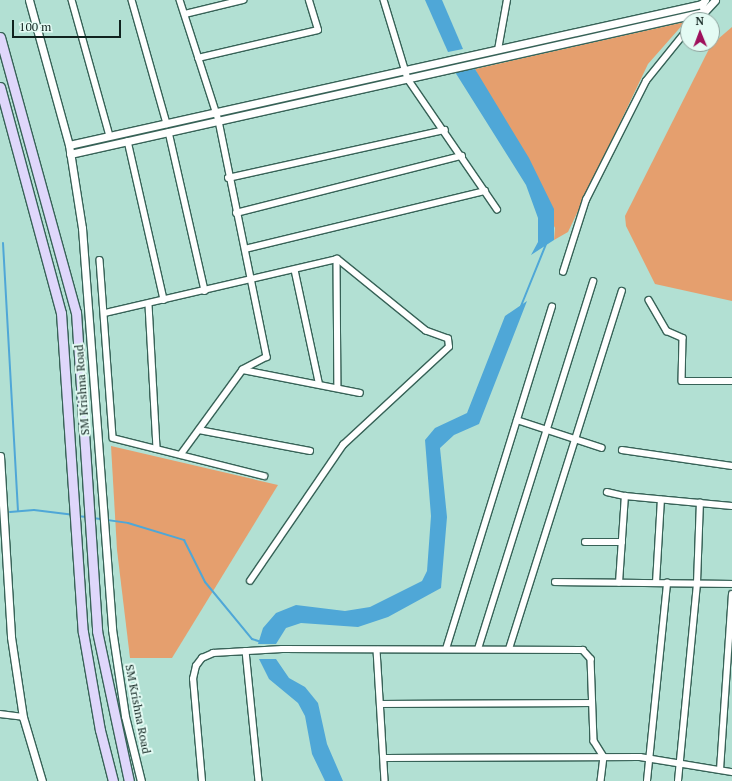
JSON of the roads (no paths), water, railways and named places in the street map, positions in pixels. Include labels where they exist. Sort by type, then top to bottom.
[{"type":"highway","name":"SM Krishna Road","points":[[0,37],[76,312],[84,452],[97,630],[129,781]]},
{"type":"highway","name":"SM Krishna Road","points":[[0,86],[61,313],[84,632],[100,730],[113,781]]},
{"type":"street","name":"SM Krishna Road","points":[[29,0],[69,145],[82,228],[112,629],[125,716],[141,781]]},
{"type":"street","points":[[72,0],[110,136]]},
{"type":"street","points":[[132,0],[167,124]]},
{"type":"street","points":[[180,0],[219,121],[228,178],[245,249],[249,279],[267,357],[242,370],[181,455]]},
{"type":"street","points":[[185,14],[243,0]]},
{"type":"street","points":[[198,58],[318,30],[309,0]]},
{"type":"street","points":[[384,0],[408,79],[445,130],[497,209]]},
{"type":"street","points":[[498,50],[507,0]]},
{"type":"street","points":[[704,12],[715,0]]},
{"type":"street","points":[[69,145],[498,50],[704,2],[704,12]]},
{"type":"street","points":[[70,154],[680,17]]},
{"type":"street","points":[[563,272],[586,200],[646,81],[680,39]]},
{"type":"street","points":[[228,178],[445,130]]},
{"type":"street","points":[[169,132],[205,291]]},
{"type":"street","points":[[128,141],[164,300]]},
{"type":"street","points":[[236,213],[462,156]]},
{"type":"street","points":[[245,249],[485,191]]},
{"type":"street","points":[[105,313],[149,305],[249,279],[295,270],[337,259]]},
{"type":"street","points":[[337,259],[338,388]]},
{"type":"street","points":[[250,582],[343,445],[448,347],[448,339],[426,331],[337,259]]},
{"type":"street","points":[[100,260],[113,438],[264,476]]},
{"type":"street","points":[[295,270],[319,382]]},
{"type":"street","points":[[478,649],[594,282]]},
{"type":"street","points":[[509,649],[622,291]]},
{"type":"street","points":[[649,300],[667,331],[683,338],[682,381],[732,381]]},
{"type":"street","points":[[149,305],[157,449]]},
{"type":"street","points":[[446,649],[552,307]]},
{"type":"street","points":[[242,370],[319,382],[360,393]]},
{"type":"street","points":[[517,420],[602,448]]},
{"type":"street","points":[[199,430],[310,450]]},
{"type":"street","points":[[622,450],[732,466]]},
{"type":"street","points":[[0,456],[11,637],[23,717],[42,781]]},
{"type":"street","points":[[606,492],[625,496],[732,506]]},
{"type":"street","points":[[619,583],[625,496]]},
{"type":"street","points":[[656,583],[661,500]]},
{"type":"street","points":[[678,781],[697,584],[700,503]]},
{"type":"street","points":[[585,542],[622,542]]},
{"type":"street","points":[[555,582],[732,584]]},
{"type":"street","points":[[647,781],[667,583]]},
{"type":"street","points":[[720,770],[732,594]]},
{"type":"street","points":[[202,781],[193,679],[196,666],[202,658],[213,653],[246,651],[446,649],[509,649],[587,652],[591,659],[591,703],[594,741],[604,757],[601,781]]},
{"type":"street","points":[[376,650],[381,704],[385,781]]},
{"type":"street","points":[[246,651],[259,781]]},
{"type":"street","points":[[381,704],[591,703]]},
{"type":"street","points":[[0,714],[23,717]]},
{"type":"street","points":[[384,758],[604,757],[650,759],[732,772]]},
{"type":"water","points":[[425,0],[442,0],[463,49],[448,52]]},
{"type":"water","points":[[475,69],[529,158],[554,209],[554,240],[531,255],[538,242],[538,218],[526,185],[455,72]]},
{"type":"water","points":[[527,301],[479,424],[454,435],[440,448],[447,517],[441,588],[388,617],[358,627],[301,623],[286,628],[276,644],[258,644],[263,628],[276,613],[296,605],[345,611],[370,607],[422,581],[427,571],[431,516],[425,440],[435,428],[467,413],[505,316]]},
{"type":"water","points":[[259,659],[276,659],[289,678],[305,687],[318,703],[327,744],[343,781],[325,781],[312,754],[305,716],[298,703],[269,679]]},
{"type":"waterway","points":[[3,243],[18,511]]},
{"type":"waterway","points":[[521,306],[546,244]]},
{"type":"waterway","points":[[10,512],[34,510],[73,515]]},
{"type":"waterway","points":[[77,516],[87,517]]},
{"type":"waterway","points":[[93,518],[128,523],[184,540],[205,582],[252,639],[261,642]]}]
